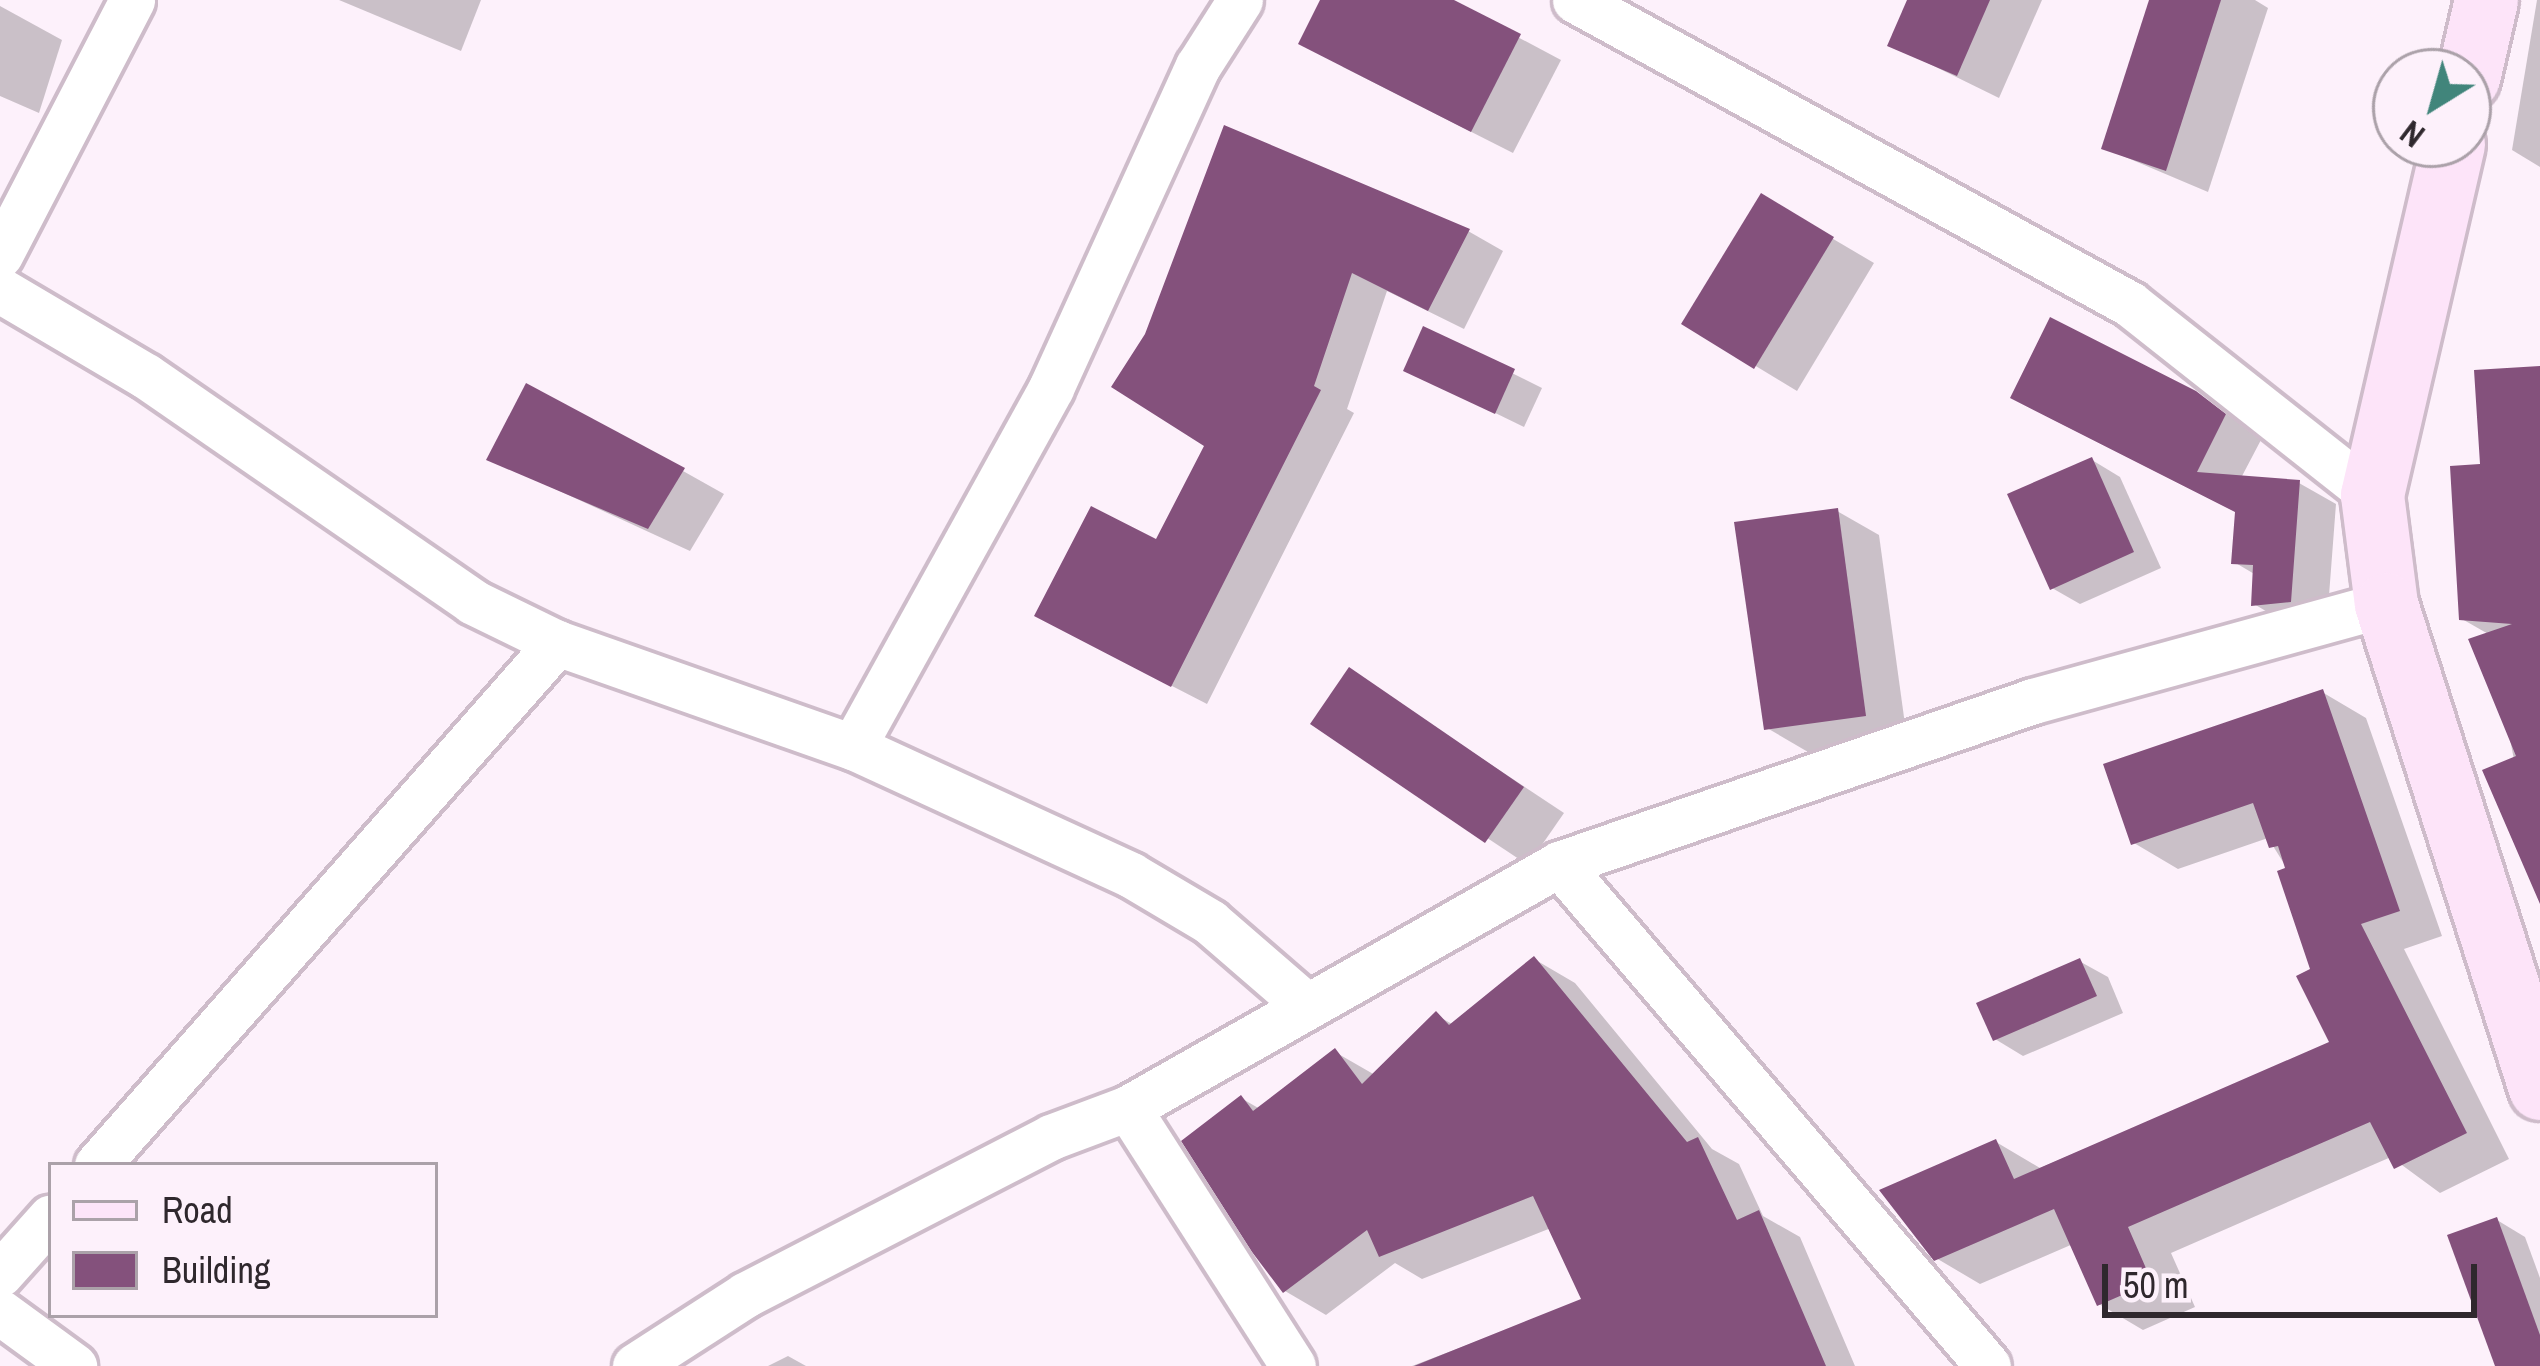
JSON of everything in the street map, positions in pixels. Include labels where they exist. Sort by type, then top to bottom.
[{"type":"street","points":[[0,255],[132,0]]},
{"type":"street","points":[[853,746],[1051,388],[1198,66],[1240,0]]},
{"type":"street","points":[[1575,0],[2130,304],[2372,495]]},
{"type":"street","points":[[2475,48],[2486,0]]},
{"type":"street","points":[[2447,168],[2372,495],[2386,604],[2540,1088]]},
{"type":"street","points":[[0,290],[146,376],[473,602],[557,643],[853,746],[1131,875],[1210,922],[1307,1006]]},
{"type":"street","points":[[635,1366],[745,1295],[1051,1137],[1128,1108],[1559,864],[2033,701],[2386,604]]},
{"type":"street","points":[[100,1162],[557,643]]},
{"type":"street","points":[[1559,864],[1988,1366]]},
{"type":"street","points":[[1128,1108],[1293,1366]]},
{"type":"street","points":[[0,1274],[48,1219]]},
{"type":"street","points":[[0,1312],[74,1366]]},
{"type":"building","points":[[1320,0],[1454,0],[1521,34],[1471,132],[1298,44]]},
{"type":"building","points":[[1907,0],[1990,0],[1957,76],[1887,46]]},
{"type":"building","points":[[2149,0],[2221,0],[2166,171],[2101,149]]},
{"type":"building","points":[[1224,125],[1470,229],[1428,311],[1352,273],[1314,386],[1321,390],[1171,687],[1034,616],[1091,506],[1156,539],[1204,446],[1111,387],[1145,334]]},
{"type":"building","points":[[1761,193],[1834,237],[1754,369],[1681,324]]},
{"type":"building","points":[[2050,317],[2196,391],[2226,414],[2197,472],[2300,480],[2291,602],[2251,606],[2253,565],[2231,564],[2235,512],[2010,398]]},
{"type":"building","points":[[1423,326],[1515,369],[1495,414],[1403,371]]},
{"type":"building","points":[[2540,366],[2540,904],[2482,770],[2516,756],[2468,639],[2512,624],[2459,620],[2450,466],[2480,464],[2474,370]]},
{"type":"building","points":[[526,383],[685,468],[648,529],[486,460]]},
{"type":"building","points":[[2092,457],[2134,552],[2050,590],[2007,494]]},
{"type":"building","points":[[1838,508],[1866,716],[1764,730],[1734,522]]},
{"type":"building","points":[[1349,667],[1524,787],[1485,843],[1310,724]]},
{"type":"building","points":[[2323,689],[2400,911],[2361,924],[2467,1133],[2394,1169],[2370,1122],[2128,1227],[2152,1282],[2097,1306],[2054,1209],[1934,1261],[1879,1190],[1996,1139],[2014,1179],[2329,1042],[2296,976],[2310,969],[2277,871],[2285,868],[2278,846],[2269,848],[2253,803],[2131,845],[2103,764]]},
{"type":"building","points":[[1534,956],[1687,1142],[1698,1137],[1737,1220],[1759,1210],[1826,1366],[1414,1366],[1581,1299],[1533,1196],[1379,1257],[1367,1230],[1283,1293],[1252,1252],[1181,1141],[1241,1095],[1253,1111],[1335,1048],[1362,1084],[1436,1011],[1449,1025]]},
{"type":"building","points":[[2080,958],[2097,996],[1993,1041],[1976,1003]]},
{"type":"building","points":[[2497,1217],[2540,1335],[2540,1366],[2495,1366],[2447,1235]]}]
